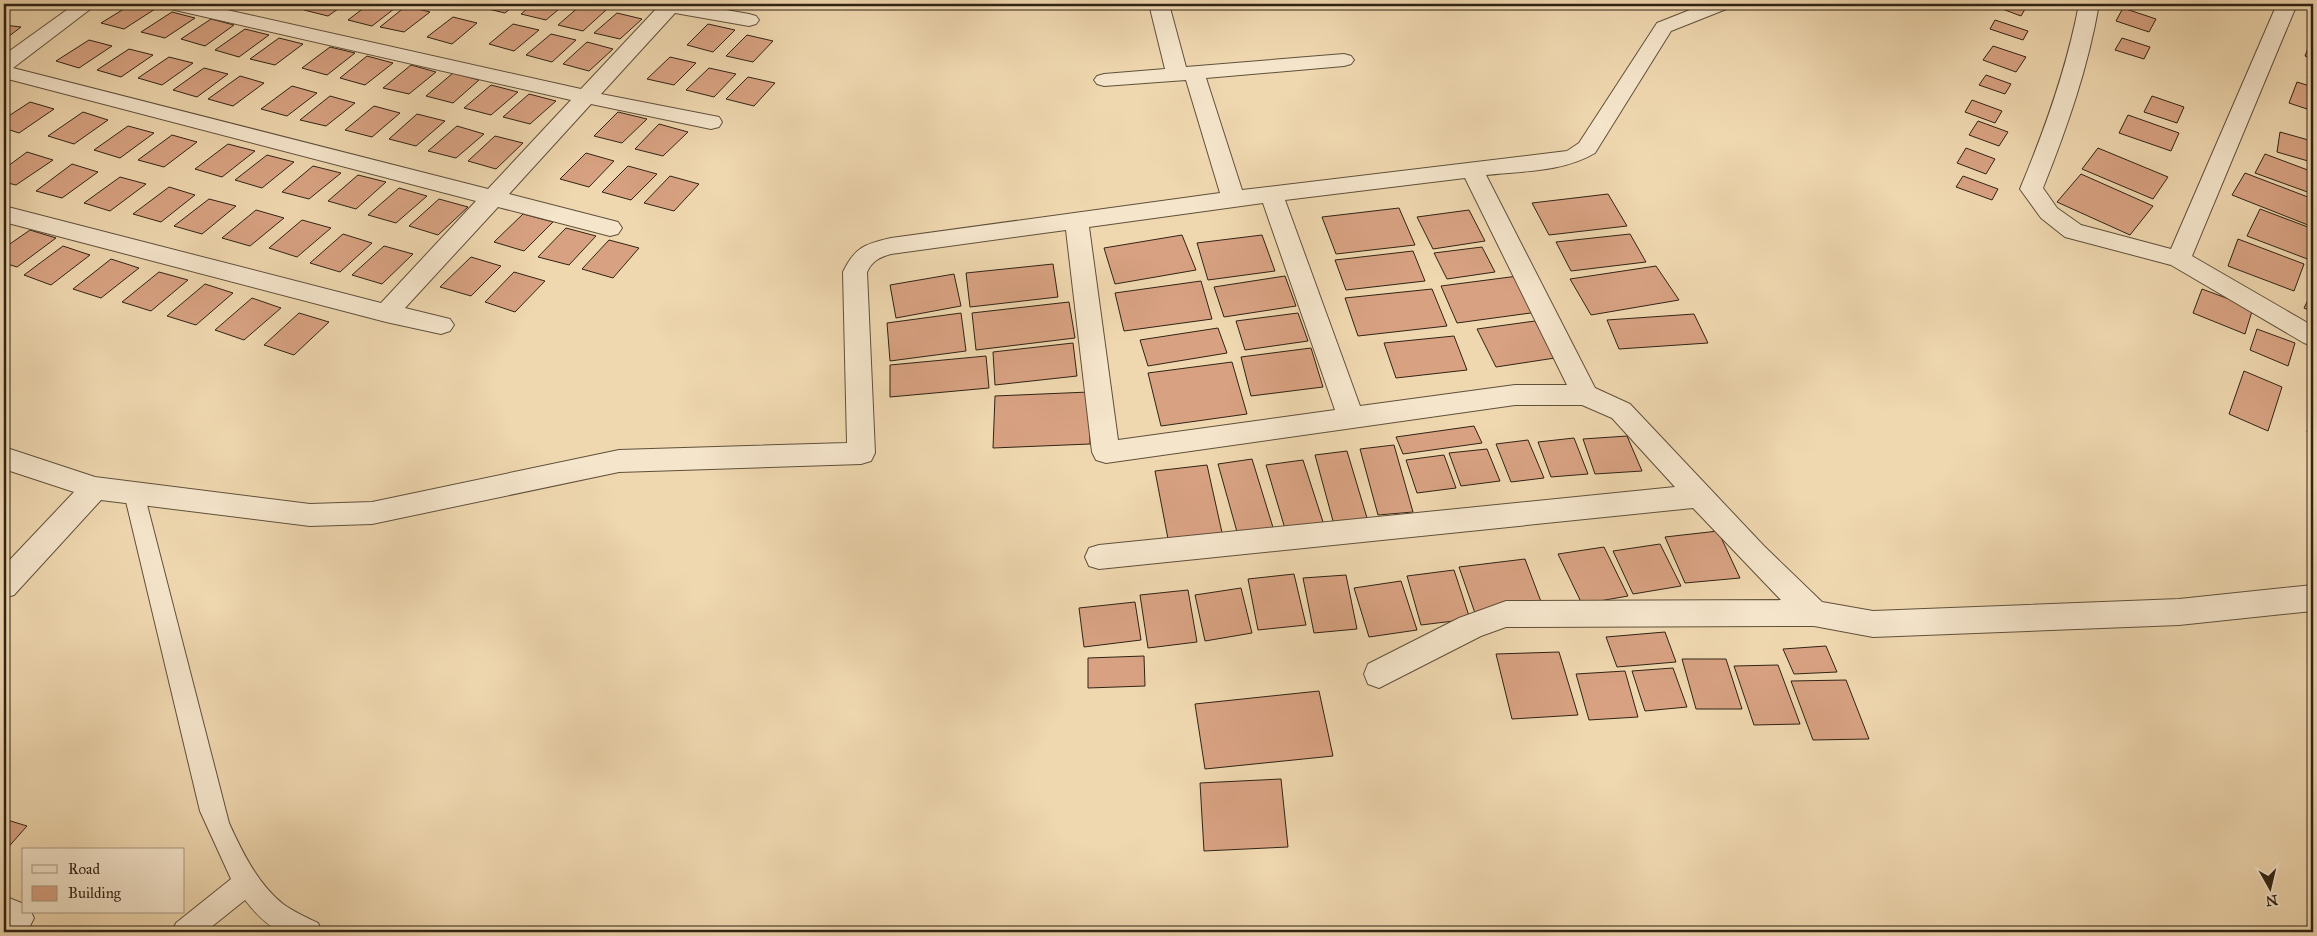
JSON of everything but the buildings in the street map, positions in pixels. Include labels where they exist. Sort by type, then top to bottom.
[{"type":"street","points":[[4,65],[87,4]]},
{"type":"street","points":[[175,4],[586,97],[711,122]]},
{"type":"street","points":[[386,313],[586,97],[667,4],[749,20]]},
{"type":"street","points":[[1159,4],[1234,200]]},
{"type":"street","points":[[4,458],[95,488],[310,515],[372,513],[618,461],[861,453],[855,272],[860,261],[870,251],[891,246],[1076,220],[1574,156],[1587,148],[1664,26],[1722,4]]},
{"type":"street","points":[[2089,4],[2084,36],[2056,131],[2031,189],[2049,213],[2073,231],[2179,259],[2313,337]]},
{"type":"street","points":[[2179,259],[2287,4]]},
{"type":"street","points":[[1104,80],[1344,60]]},
{"type":"street","points":[[4,72],[610,228]]},
{"type":"street","points":[[1472,170],[1585,395]]},
{"type":"street","points":[[1271,194],[1351,418]]},
{"type":"street","points":[[4,214],[386,313],[441,324]]},
{"type":"street","points":[[1076,220],[1106,452],[1516,395],[1585,395],[1621,411],[1754,555],[1814,613]]},
{"type":"street","points":[[4,586],[95,488]]},
{"type":"street","points":[[1099,557],[1701,496]]},
{"type":"street","points":[[1379,674],[1470,627],[1506,614],[1814,613],[1873,624],[2179,612],[2313,598]]},
{"type":"lane","points":[[134,493],[212,811],[226,845],[248,881],[273,912],[309,932]]},
{"type":"lane","points":[[185,932],[248,881]]}]
